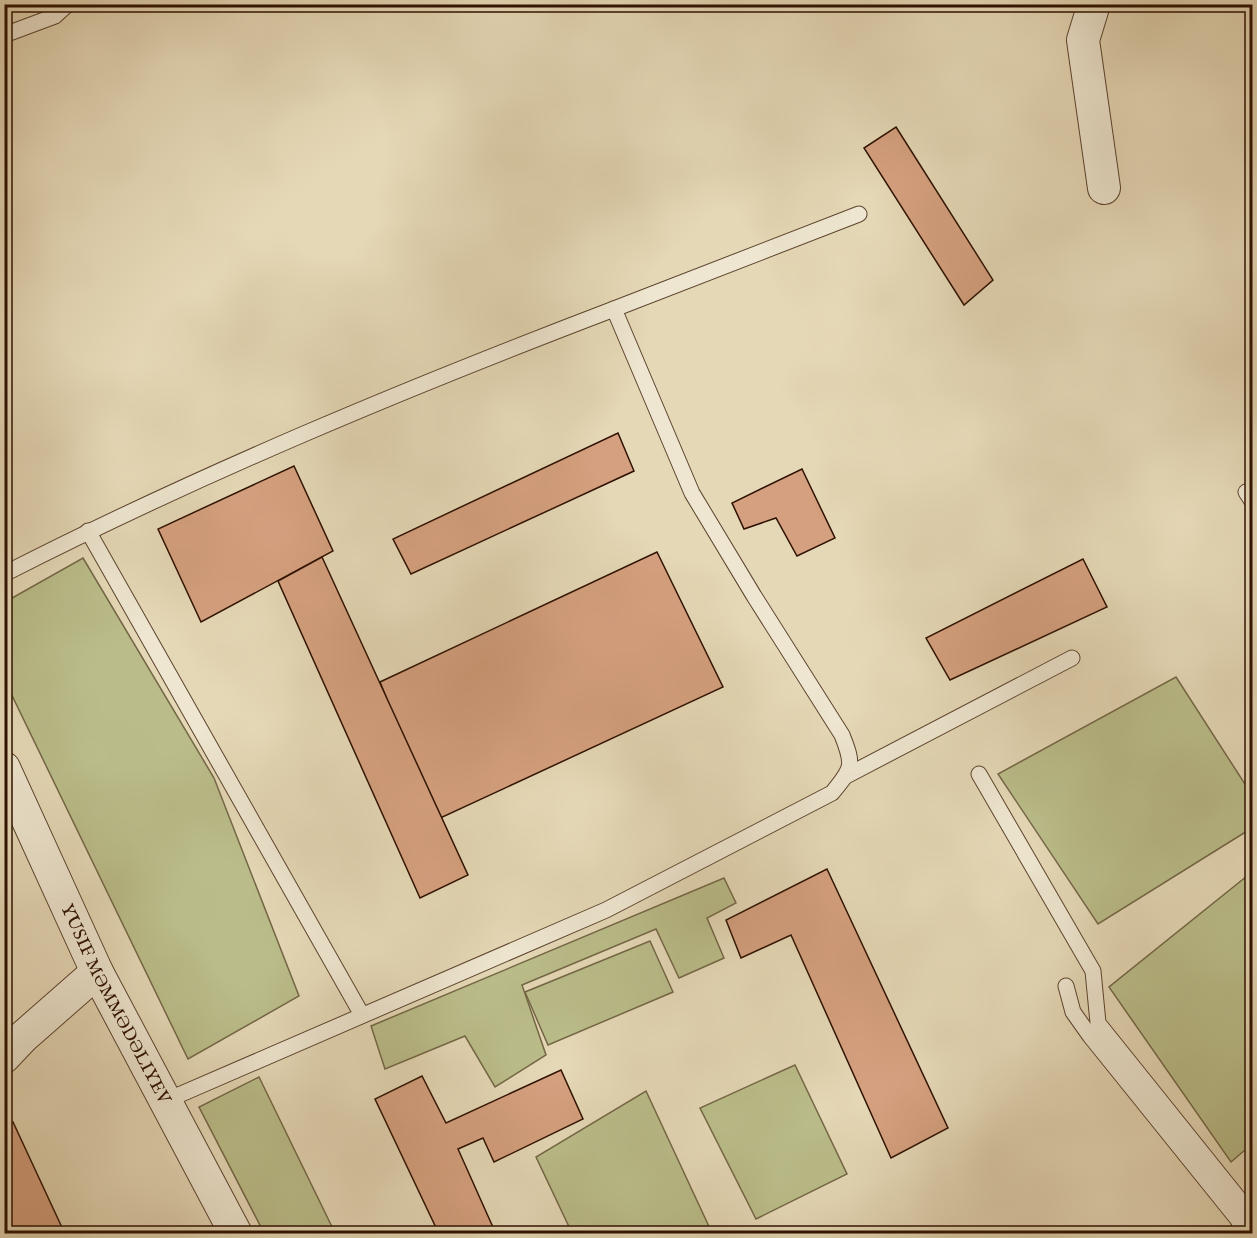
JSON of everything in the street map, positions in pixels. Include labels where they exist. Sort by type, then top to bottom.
[{"type":"street","points":[[1094,4],[1083,40],[1104,188]]},
{"type":"street","name":"YUSIF MƏMMƏDƏLIYEV","points":[[4,768],[97,972],[236,1233]]},
{"type":"street","points":[[4,1057],[23,1037],[97,972]]},
{"type":"lane","points":[[4,35],[55,16],[68,4]]},
{"type":"lane","points":[[4,574],[88,531],[292,438],[506,350],[859,214]]},
{"type":"lane","points":[[614,309],[692,493],[842,735],[851,758],[846,776]]},
{"type":"lane","points":[[88,531],[362,1015]]},
{"type":"lane","points":[[165,1101],[606,910],[832,793],[846,776],[1072,658]]},
{"type":"lane","points":[[979,774],[1093,971],[1098,1023],[1249,1227]]},
{"type":"lane","points":[[1066,986],[1073,1012],[1090,1036],[1249,1227]]},
{"type":"green space","points":[[83,558],[214,778],[299,996],[188,1059],[5,681],[5,602]]},
{"type":"green space","points":[[1176,677],[1252,795],[1252,828],[1098,924],[998,774]]},
{"type":"green space","points":[[1252,872],[1252,1144],[1231,1162],[1109,987]]},
{"type":"green space","points":[[724,878],[736,903],[707,918],[724,958],[679,978],[656,929],[522,985],[546,1055],[495,1087],[465,1036],[385,1069],[371,1026]]},
{"type":"green space","points":[[650,941],[673,992],[548,1045],[525,992]]},
{"type":"green space","points":[[795,1065],[847,1174],[756,1219],[700,1108]]},
{"type":"green space","points":[[259,1077],[335,1233],[264,1233],[199,1107]]},
{"type":"green space","points":[[646,1091],[712,1233],[572,1233],[536,1157]]},
{"type":"building","points":[[896,127],[993,280],[964,305],[864,148]]},
{"type":"building","points":[[618,433],[634,471],[411,574],[393,539]]},
{"type":"building","points":[[294,466],[333,551],[201,622],[158,529]]},
{"type":"building","points":[[802,469],[835,538],[797,556],[776,518],[744,529],[732,503]]},
{"type":"building","points":[[657,552],[723,687],[436,820],[380,682]]},
{"type":"building","points":[[322,557],[468,875],[420,898],[278,581]]},
{"type":"building","points":[[1083,559],[1107,607],[950,680],[926,638]]},
{"type":"building","points":[[827,869],[948,1128],[891,1158],[791,935],[741,958],[726,920]]},
{"type":"building","points":[[561,1070],[583,1119],[494,1162],[483,1138],[458,1149],[496,1234],[439,1234],[375,1099],[422,1076],[446,1123]]},
{"type":"building","points":[[13,1122],[65,1234],[8,1234],[4,1226],[4,1125]]}]
